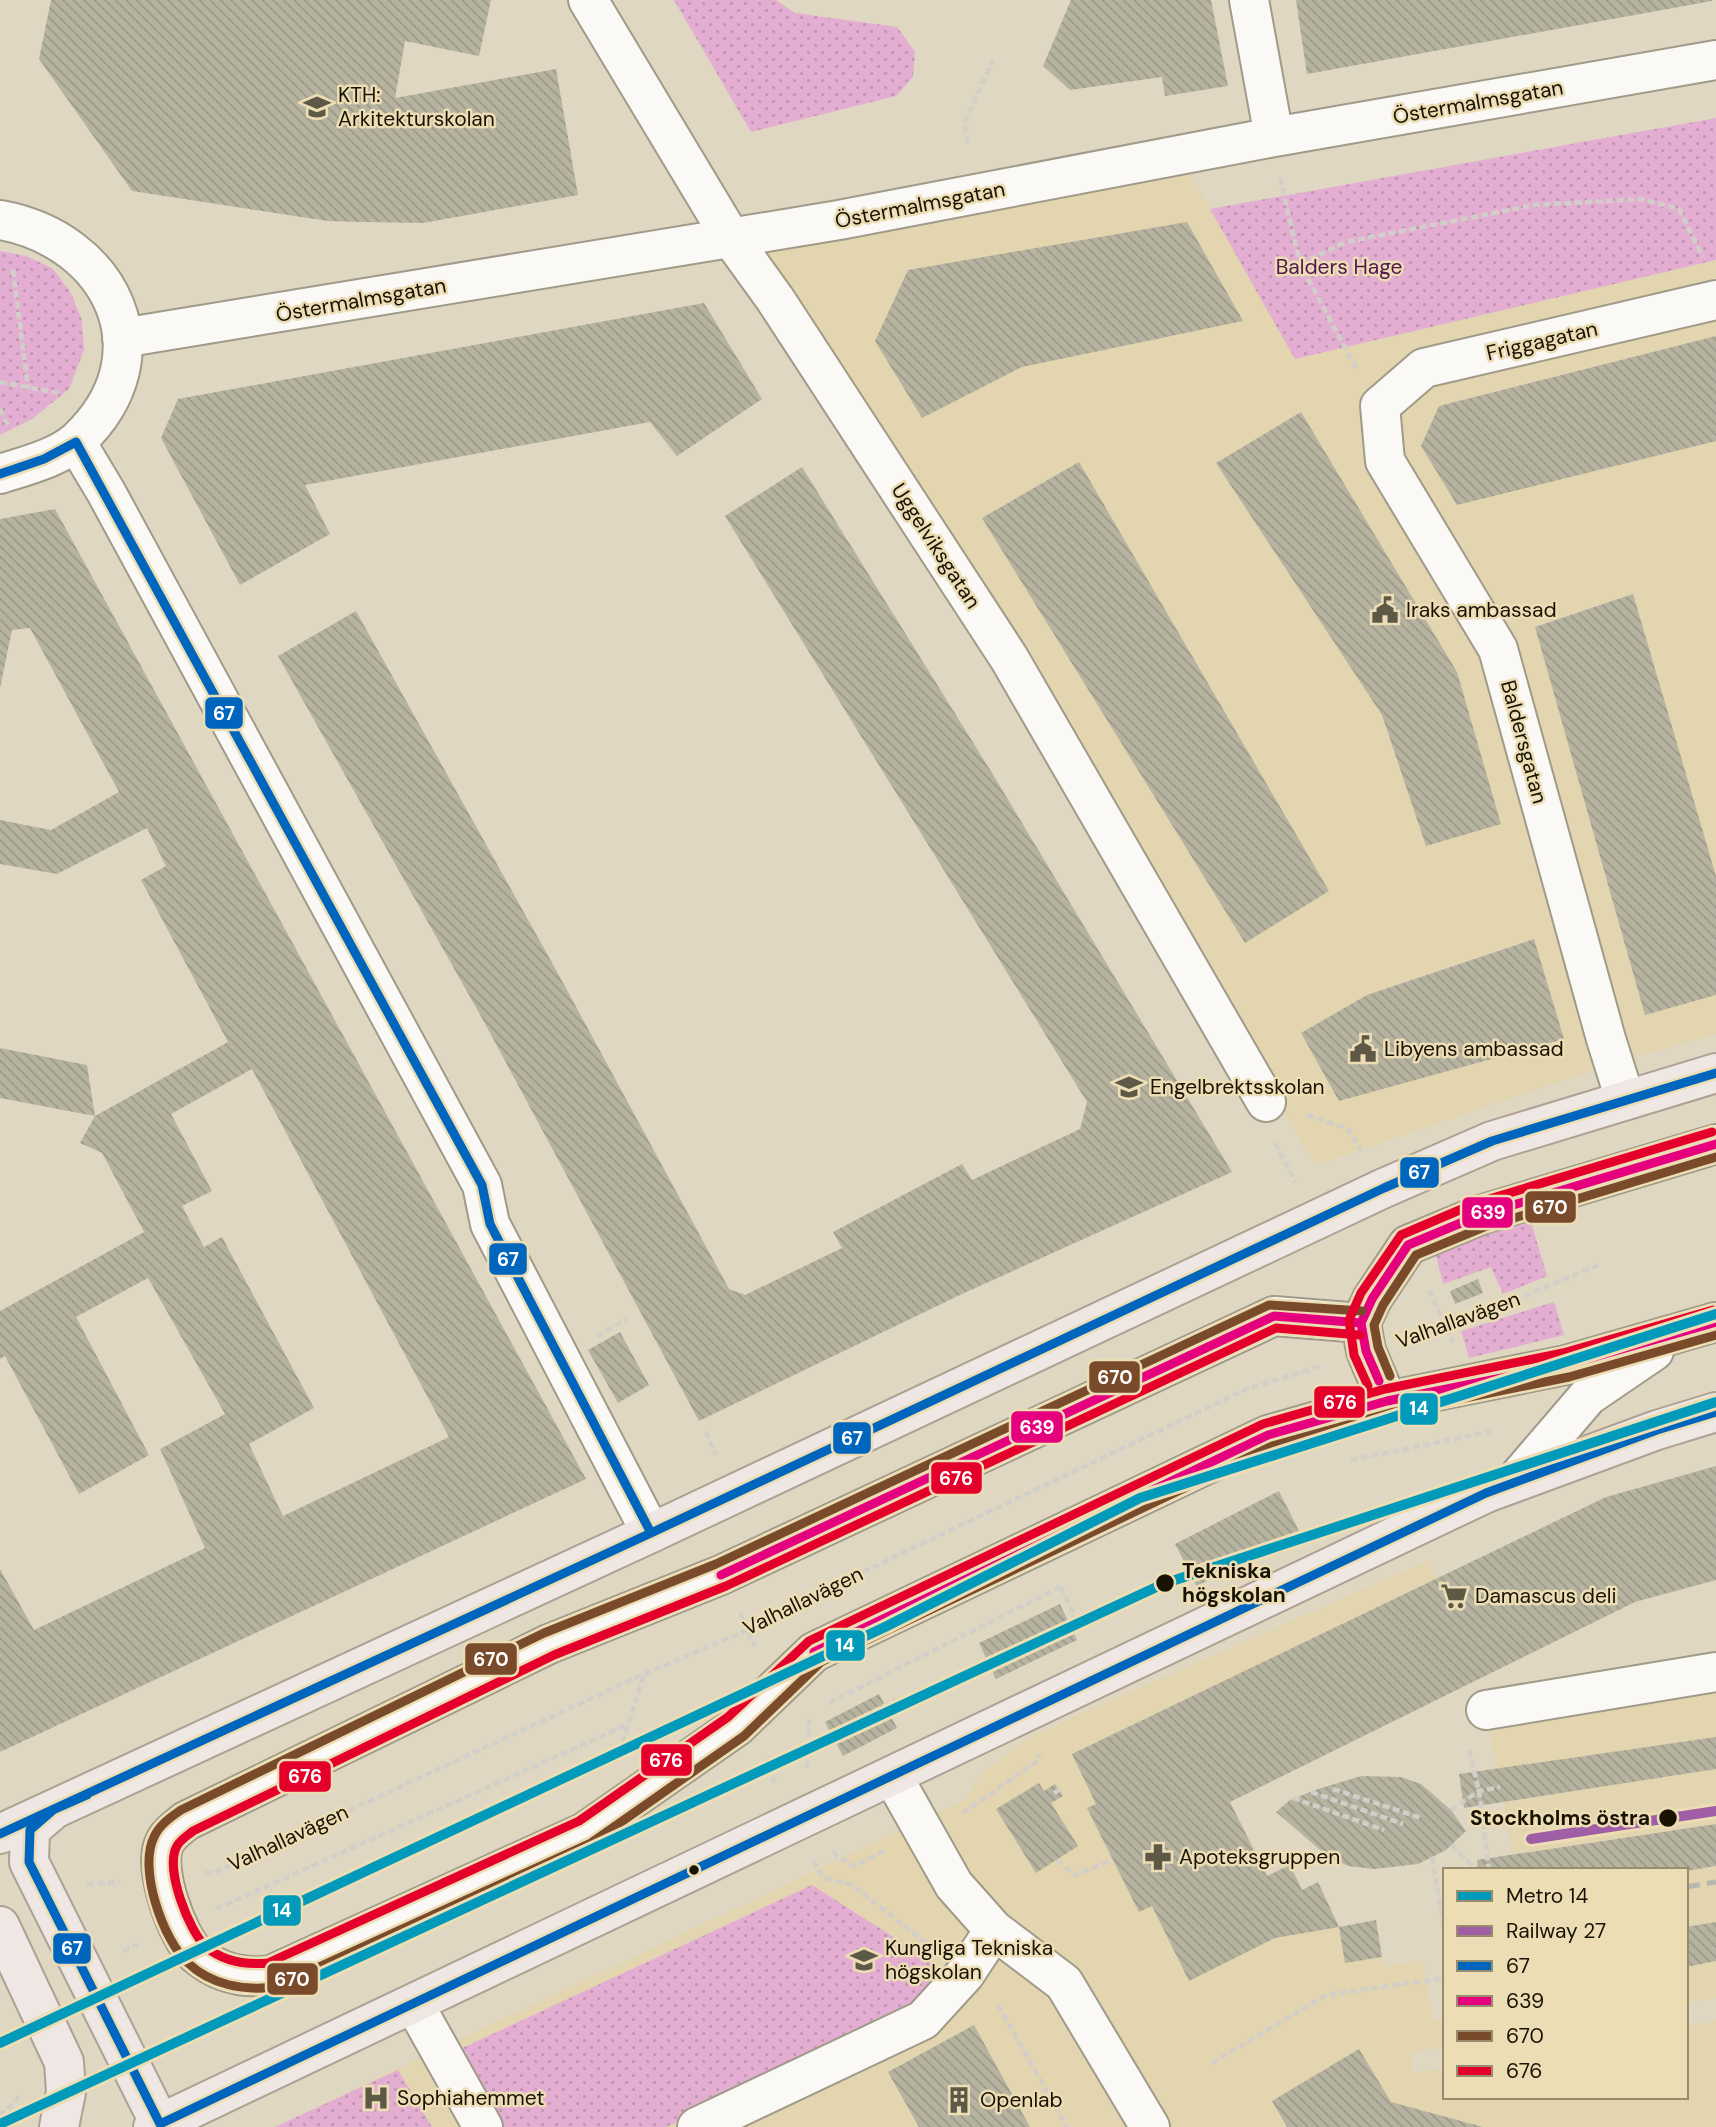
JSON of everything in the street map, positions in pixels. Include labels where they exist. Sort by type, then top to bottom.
[{"type":"main road","points":[[0,1833],[651,1533],[1384,1188],[1492,1141],[1716,1073]]},
{"type":"main road","points":[[53,1810],[30,1830],[29,1862],[156,2125],[1516,1480],[1716,1412]]},
{"type":"main road","points":[[0,1926],[64,2062],[66,2092],[59,2127]]},
{"type":"street","name":"Uggelviksgatan","points":[[588,0],[731,238],[775,299],[1009,658],[1266,1102]]},
{"type":"street","points":[[1249,0],[1274,137]]},
{"type":"street","name":"Östermalmsgatan","points":[[122,338],[731,238],[1274,137],[1716,60]]},
{"type":"street","points":[[0,220],[28,225],[57,240],[81,257],[101,277],[118,309],[122,338],[118,378],[103,411],[76,442],[44,459],[0,474]]},
{"type":"street","name":"Friggagatan","points":[[1380,405],[1424,368],[1716,300]]},
{"type":"street","name":"Baldersgatan","points":[[1380,405],[1385,461],[1498,649],[1602,1026],[1625,1099]]},
{"type":"street","points":[[76,442],[106,492],[482,1185],[490,1224],[651,1533]]},
{"type":"street","points":[[1387,1401],[1364,1337],[1372,1299],[1408,1244],[1480,1215],[1716,1144]]},
{"type":"street","points":[[1364,1337],[1275,1316],[721,1576],[549,1644],[186,1821],[164,1844],[161,1879],[180,1926],[194,1953],[212,1965],[234,1976],[253,1978],[271,1975],[584,1832],[736,1727],[814,1652],[1268,1435],[1387,1401],[1566,1365],[1699,1326]]},
{"type":"street","points":[[1516,1480],[1588,1396],[1699,1326]]},
{"type":"street","points":[[1486,1710],[1716,1672]]},
{"type":"street","points":[[893,1777],[937,1860],[994,1930],[1064,1983],[1150,2127]]},
{"type":"street","points":[[697,2127],[923,2020],[965,1974],[994,1930]]},
{"type":"street","points":[[414,2004],[483,2127]]},
{"type":"path","points":[[968,143],[964,124],[993,60]]},
{"type":"path","points":[[1282,191],[1300,264],[1343,346]]},
{"type":"path","points":[[1300,264],[1346,242],[1535,205],[1642,199],[1679,209],[1704,258]]},
{"type":"path","points":[[13,267],[28,388]]},
{"type":"path","points":[[0,382],[63,394]]},
{"type":"path","points":[[0,409],[12,431]]},
{"type":"path","points":[[1348,1129],[1384,1188]]},
{"type":"path","points":[[1408,1244],[1516,1480]]},
{"type":"path","name":"Valhallavägen","points":[[38,1882],[90,1884],[161,1879],[218,1871],[644,1674],[748,1630],[791,1606],[1247,1389],[1364,1337],[1447,1328],[1601,1265]]},
{"type":"path","points":[[603,1342],[599,1335],[626,1319]]},
{"type":"path","points":[[1339,1463],[1494,1431]]},
{"type":"path","points":[[837,1698],[1073,1581]]},
{"type":"path","points":[[1061,1587],[1074,1614],[1067,1633]]},
{"type":"path","points":[[617,1760],[644,1674]]},
{"type":"path","points":[[808,1744],[898,1699]]},
{"type":"path","points":[[1486,1710],[1462,1723],[1479,1791],[1489,1868]]},
{"type":"path","points":[[123,1951],[629,1724]]},
{"type":"path","points":[[970,1809],[1040,1759]]},
{"type":"path","points":[[1451,1810],[1479,1791],[1500,1787]]},
{"type":"path","points":[[1054,1793],[1062,1788]]},
{"type":"path","points":[[1333,1789],[1421,1818]]},
{"type":"path","points":[[1311,1793],[1403,1824]]},
{"type":"path","points":[[1293,1798],[1384,1830]]},
{"type":"path","points":[[1452,1845],[1474,1868]]},
{"type":"path","points":[[1432,1857],[1443,1922]]},
{"type":"path","points":[[1057,1860],[1074,1875],[1113,1860]]},
{"type":"path","points":[[1438,1894],[1443,1893]]},
{"type":"path","points":[[1212,2063],[1326,1995],[1443,1978]]},
{"type":"shaded area","points":[[1182,160],[1296,359],[1716,260],[1716,1034],[1619,1062],[1316,1165],[1004,660],[727,241]]},
{"type":"shaded area","points":[[1429,1560],[1477,1680],[1230,1802],[1267,1876],[1290,1865],[1302,1890],[1318,1882],[1339,1927],[1376,1920],[1384,1967],[1423,1960],[1433,2021],[1443,2019],[1443,2046],[1410,2053],[1414,2073],[1443,2068],[1443,2099],[1688,2099],[1688,2027],[1716,2020],[1716,2127],[275,2127],[964,1800],[983,1773],[1029,1737]]},
{"type":"shaded area","points":[[1716,1685],[1716,1998],[1688,2003],[1688,1868],[1516,1868],[1488,1722]]},
{"type":"green space","points":[[674,0],[776,0],[795,13],[897,27],[915,52],[913,77],[896,96],[751,132]]},
{"type":"green space","name":"Balders Hage","points":[[1716,118],[1716,260],[1295,359],[1210,209]]},
{"type":"green space","points":[[0,251],[26,256],[52,268],[70,291],[82,320],[84,350],[69,389],[32,419],[0,435]]},
{"type":"green space","points":[[1531,1222],[1547,1276],[1503,1294],[1491,1267],[1443,1284],[1436,1255],[1499,1229]]},
{"type":"green space","points":[[1554,1302],[1564,1335],[1469,1358],[1461,1331]]},
{"type":"green space","points":[[812,1885],[942,1968],[927,2006],[666,2127],[499,2127],[456,2051]]},
{"type":"green space","name":"Sophiahemmet","points":[[398,2070],[432,2127],[275,2127]]},
{"type":"building","name":"KTH: Arkitekturskolan","points":[[51,0],[491,0],[479,56],[405,41],[395,98],[556,69],[578,195],[423,223],[328,221],[132,191],[39,59]]},
{"type":"building","points":[[1071,0],[1211,0],[1228,86],[1165,96],[1162,77],[1070,90],[1043,66]]},
{"type":"building","points":[[1296,0],[1712,0],[1712,1],[1307,74]]},
{"type":"building","points":[[1187,222],[1243,321],[1022,367],[922,418],[875,341],[908,270]]},
{"type":"building","points":[[704,303],[762,399],[677,456],[650,422],[305,485],[330,534],[240,585],[161,438],[178,399]]},
{"type":"building","points":[[1716,336],[1716,441],[1457,505],[1421,446],[1439,406]]},
{"type":"building","points":[[1301,412],[1457,672],[1501,824],[1426,846],[1382,715],[1216,463]]},
{"type":"building","points":[[1079,462],[1329,891],[1245,943],[982,518]]},
{"type":"building","name":"Engelbrektsskolan","points":[[802,467],[992,773],[1232,1172],[962,1294],[699,1421],[483,1020],[278,656],[356,611],[561,979],[729,1289],[745,1295],[842,1248],[833,1232],[962,1164],[972,1180],[1080,1129],[1087,1102],[725,516]]},
{"type":"building","points":[[55,509],[586,1479],[0,1752],[0,1569],[34,1630],[205,1548],[160,1449],[225,1414],[148,1278],[76,1317],[149,1455],[79,1494],[5,1356],[0,1359],[0,1311],[144,1232],[102,1153],[80,1143],[95,1116],[228,1042],[141,880],[166,866],[147,828],[57,874],[0,864],[0,820],[51,830],[119,792],[30,628],[12,630],[0,688],[0,519]],"holes":[[[252,1069],[449,1437],[283,1516],[249,1444],[314,1408],[222,1237],[204,1247],[182,1206],[212,1191],[171,1114]]]},
{"type":"building","points":[[1633,594],[1716,876],[1716,995],[1645,1015],[1535,627]]},
{"type":"building","points":[[1534,939],[1564,1039],[1339,1101],[1301,1033],[1367,995]]},
{"type":"building","points":[[0,1048],[87,1065],[95,1116],[0,1098]]},
{"type":"building","points":[[1478,1279],[1483,1293],[1455,1304],[1450,1291]]},
{"type":"building","points":[[620,1332],[649,1385],[618,1403],[588,1350]]},
{"type":"building","points":[[1716,1466],[1716,1580],[1635,1602],[1230,1802],[1267,1876],[1290,1865],[1302,1890],[1318,1882],[1339,1927],[1275,1938],[1189,1981],[1152,1906],[1139,1912],[1087,1808],[1096,1804],[1072,1754],[1606,1497]]},
{"type":"building","points":[[1279,1491],[1300,1533],[1197,1586],[1175,1544]]},
{"type":"building","points":[[1060,1604],[1077,1640],[996,1679],[979,1643]]},
{"type":"building","points":[[879,1694],[897,1728],[843,1756],[825,1722]]},
{"type":"building","points":[[1716,1737],[1716,1769],[1464,1808],[1459,1774]]},
{"type":"building","points":[[1361,1776],[1401,1777],[1421,1784],[1451,1810],[1466,1831],[1446,1850],[1418,1864],[1374,1869],[1348,1866],[1326,1855],[1276,1812],[1290,1800]]},
{"type":"building","points":[[1039,1783],[1044,1791],[1055,1784],[1063,1796],[1051,1803],[1078,1846],[1036,1873],[996,1809]]},
{"type":"building","points":[[1716,1824],[1716,1866],[1688,1871],[1688,1868],[1478,1868],[1477,1860]]},
{"type":"building","points":[[1376,1920],[1382,1957],[1345,1963],[1339,1927]]},
{"type":"building","points":[[1716,1922],[1716,1961],[1688,1967],[1688,1927]]},
{"type":"building","name":"Openlab","points":[[974,2025],[1030,2127],[919,2127],[888,2072]]},
{"type":"building","points":[[1359,2049],[1391,2102],[1483,2127],[1287,2127],[1272,2101]]},
{"type":"railway","points":[[1688,1887],[1716,1882]]},
{"type":"metro line","name":"14","points":[[0,2043],[885,1627],[1140,1498],[1716,1314]]},
{"type":"metro line","name":"14","points":[[0,2124],[1163,1584],[1716,1402]]},
{"type":"rail line","name":"27","points":[[1531,1839],[1716,1811]]},
{"type":"transit line","name":"67","points":[[76,442],[482,1185],[490,1224],[651,1533]]},
{"type":"transit line","name":"67","points":[[0,474],[44,459],[76,442]]},
{"type":"transit line","name":"67","points":[[0,1834],[651,1533],[1384,1188],[1492,1141],[1716,1073]]},
{"type":"transit line","name":"676","points":[[1368,1386],[1354,1355],[1349,1320],[1361,1293],[1401,1235],[1476,1203],[1712,1132]]},
{"type":"transit line","name":"639","points":[[1379,1381],[1366,1351],[1361,1323],[1372,1299],[1408,1245],[1480,1215],[1716,1144]]},
{"type":"transit line","name":"670","points":[[1390,1376],[1378,1347],[1374,1325],[1383,1305],[1416,1255],[1484,1227],[1716,1157]]},
{"type":"transit line","name":"670","points":[[1362,1311],[1269,1305],[716,1564],[544,1633],[181,1810],[159,1829],[150,1851],[151,1885],[170,1938],[188,1963],[207,1977],[240,1987],[275,1987],[591,1843],[744,1736],[821,1662],[1272,1446],[1390,1413],[1569,1377],[1716,1335]]},
{"type":"transit line","name":"676","points":[[1360,1335],[1276,1328],[726,1586],[554,1655],[193,1831],[177,1846],[174,1856],[176,1883],[192,1928],[206,1947],[220,1956],[243,1963],[268,1963],[579,1821],[728,1717],[809,1641],[1263,1424],[1385,1389],[1563,1353],[1713,1310]]},
{"type":"transit line","name":"639","points":[[721,1575],[1274,1316],[1361,1323]]},
{"type":"transit line","name":"639","points":[[814,1652],[1268,1435],[1387,1401],[1566,1365],[1716,1322]]},
{"type":"transit line","name":"67","points":[[160,2124],[1486,1493],[1657,1430],[1716,1412]]},
{"type":"transit line","name":"67","points":[[87,1795],[53,1810],[30,1830],[29,1862],[160,2124]]},
{"type":"place","name":"KTH: Arkitekturskolan","points":[[317,107]]},
{"type":"place","name":"Iraks ambassad","points":[[1385,610]]},
{"type":"place","name":"Libyens ambassad","points":[[1363,1049]]},
{"type":"place","name":"Engelbrektsskolan","points":[[1129,1087]]},
{"type":"place","name":"Tekniska högskolan","points":[[1165,1583]]},
{"type":"place","name":"Damascus deli","points":[[1454,1596]]},
{"type":"place","name":"Stockholms östra","points":[[1668,1818]]},
{"type":"place","name":"Apoteksgruppen","points":[[1158,1857]]},
{"type":"place","name":"Kungliga Tekniska högskolan","points":[[864,1960]]},
{"type":"place","name":"Sophiahemmet","points":[[376,2098]]},
{"type":"place","name":"Openlab","points":[[959,2100]]}]
